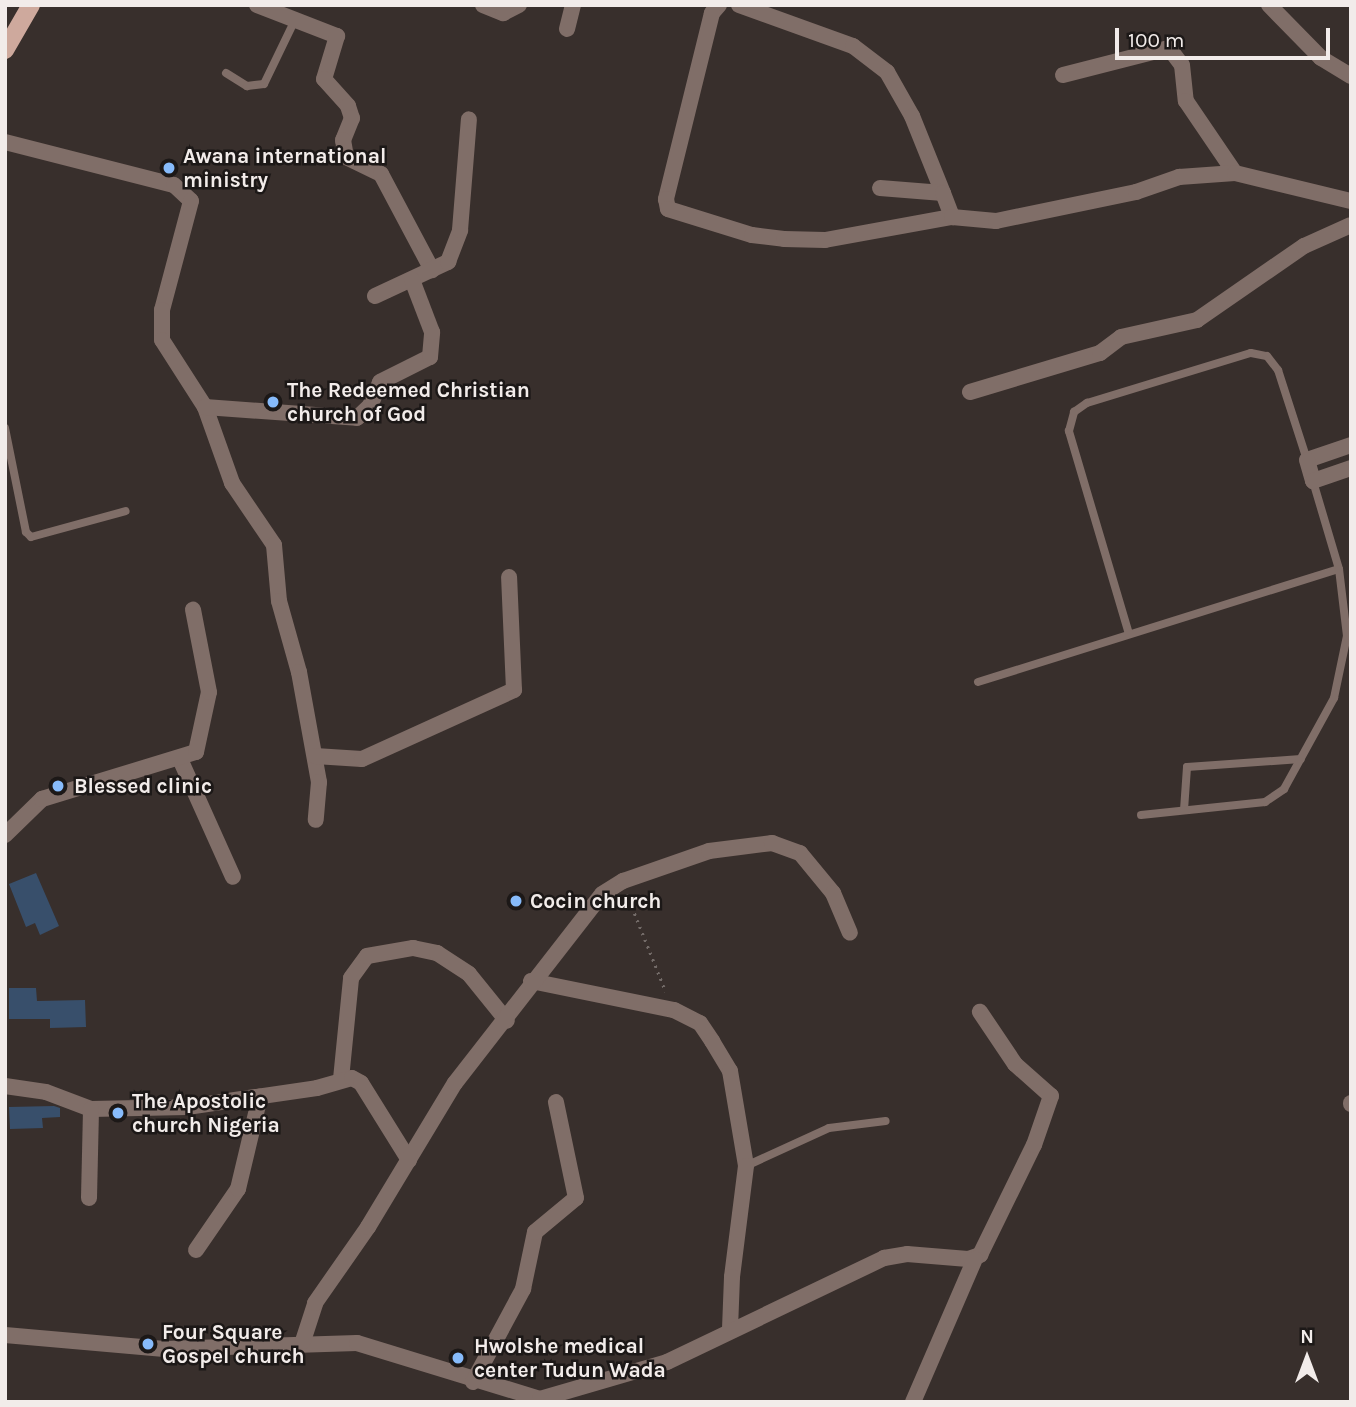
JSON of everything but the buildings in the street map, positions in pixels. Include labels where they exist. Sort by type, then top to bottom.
[{"type":"main road","points":[[5,50],[31,5]]},
{"type":"street","points":[[257,5],[337,36],[324,79],[348,106],[352,118],[343,140],[346,157],[381,174],[432,270]]},
{"type":"street","points":[[483,5],[503,13],[519,5]]},
{"type":"street","points":[[567,29],[573,5]]},
{"type":"street","points":[[719,5],[712,13],[666,199],[668,209],[751,235],[825,240],[952,217],[1030,217],[1180,177],[1235,173],[1351,201]]},
{"type":"street","points":[[739,5],[853,46],[887,72],[912,116],[952,217]]},
{"type":"street","points":[[1269,5],[1321,58],[1351,76]]},
{"type":"street","points":[[1063,75],[1169,48],[1182,65],[1186,101],[1235,173]]},
{"type":"street","points":[[375,296],[448,262],[460,230],[469,119]]},
{"type":"street","points":[[5,142],[174,185],[185,192],[191,211],[160,322],[168,354],[205,407],[232,483],[274,545],[279,601],[319,782],[316,820]]},
{"type":"street","points":[[880,188],[943,193]]},
{"type":"street","points":[[970,392],[1100,353],[1121,337],[1198,320],[1304,246],[1351,225]]},
{"type":"street","points":[[205,407],[357,418],[370,406],[380,382],[430,357],[432,332],[412,280]]},
{"type":"street","points":[[1351,445],[1307,460],[1313,481],[1351,468]]},
{"type":"street","points":[[315,756],[362,759],[514,690],[509,578]]},
{"type":"street","points":[[5,835],[42,799],[180,759],[195,752],[209,692],[193,610]]},
{"type":"street","points":[[180,759],[233,877]]},
{"type":"street","points":[[303,1341],[315,1303],[410,1160],[455,1083],[507,1021],[531,981],[602,894],[624,881],[709,852],[772,843],[800,853],[833,893],[850,933]]},
{"type":"street","points":[[341,1079],[351,978],[367,956],[413,948],[437,953],[469,974],[507,1021]]},
{"type":"street","points":[[531,981],[674,1010],[700,1023],[730,1071],[746,1166],[732,1277],[730,1330]]},
{"type":"street","points":[[914,1402],[975,1259],[1034,1145],[1051,1096],[1015,1064],[980,1012]]},
{"type":"street","points":[[5,1086],[46,1092],[91,1109],[187,1107],[317,1088],[341,1079],[361,1083],[410,1160]]},
{"type":"street","points":[[196,1250],[238,1189],[260,1097]]},
{"type":"street","points":[[473,1382],[523,1289],[535,1232],[576,1198],[556,1102]]},
{"type":"street","points":[[89,1198],[91,1109]]},
{"type":"street","points":[[5,1335],[164,1349],[303,1341],[357,1343],[405,1355],[473,1382],[543,1400],[687,1355],[730,1330],[884,1258],[907,1254],[975,1259]]},
{"type":"lane","points":[[226,73],[247,86],[264,85],[295,20]]},
{"type":"lane","points":[[1129,634],[1069,431],[1074,412],[1087,403],[1251,353],[1267,356],[1278,370],[1307,460]]},
{"type":"lane","points":[[5,428],[26,532],[32,537],[126,511]]},
{"type":"lane","points":[[1141,815],[1278,797],[1334,698],[1345,650],[1347,620],[1339,569],[1313,481]]},
{"type":"lane","points":[[978,682],[1339,569]]},
{"type":"lane","points":[[1184,810],[1187,767],[1301,759]]},
{"type":"lane","points":[[746,1166],[829,1128],[886,1121]]},
{"type":"path","points":[[624,881],[674,1010]]},
{"type":"place","name":"Awana international ministry","points":[[169,168]]},
{"type":"place","name":"The Redeemed Christian church of God","points":[[273,402]]},
{"type":"place","name":"Blessed clinic","points":[[58,786]]},
{"type":"place","name":"Cocin church","points":[[516,901]]},
{"type":"place","name":"The Apostolic church Nigeria","points":[[118,1113]]},
{"type":"place","name":"Four Square Gospel church","points":[[148,1344]]},
{"type":"place","name":"Hwolshe medical center Tudun Wada","points":[[458,1358]]}]
